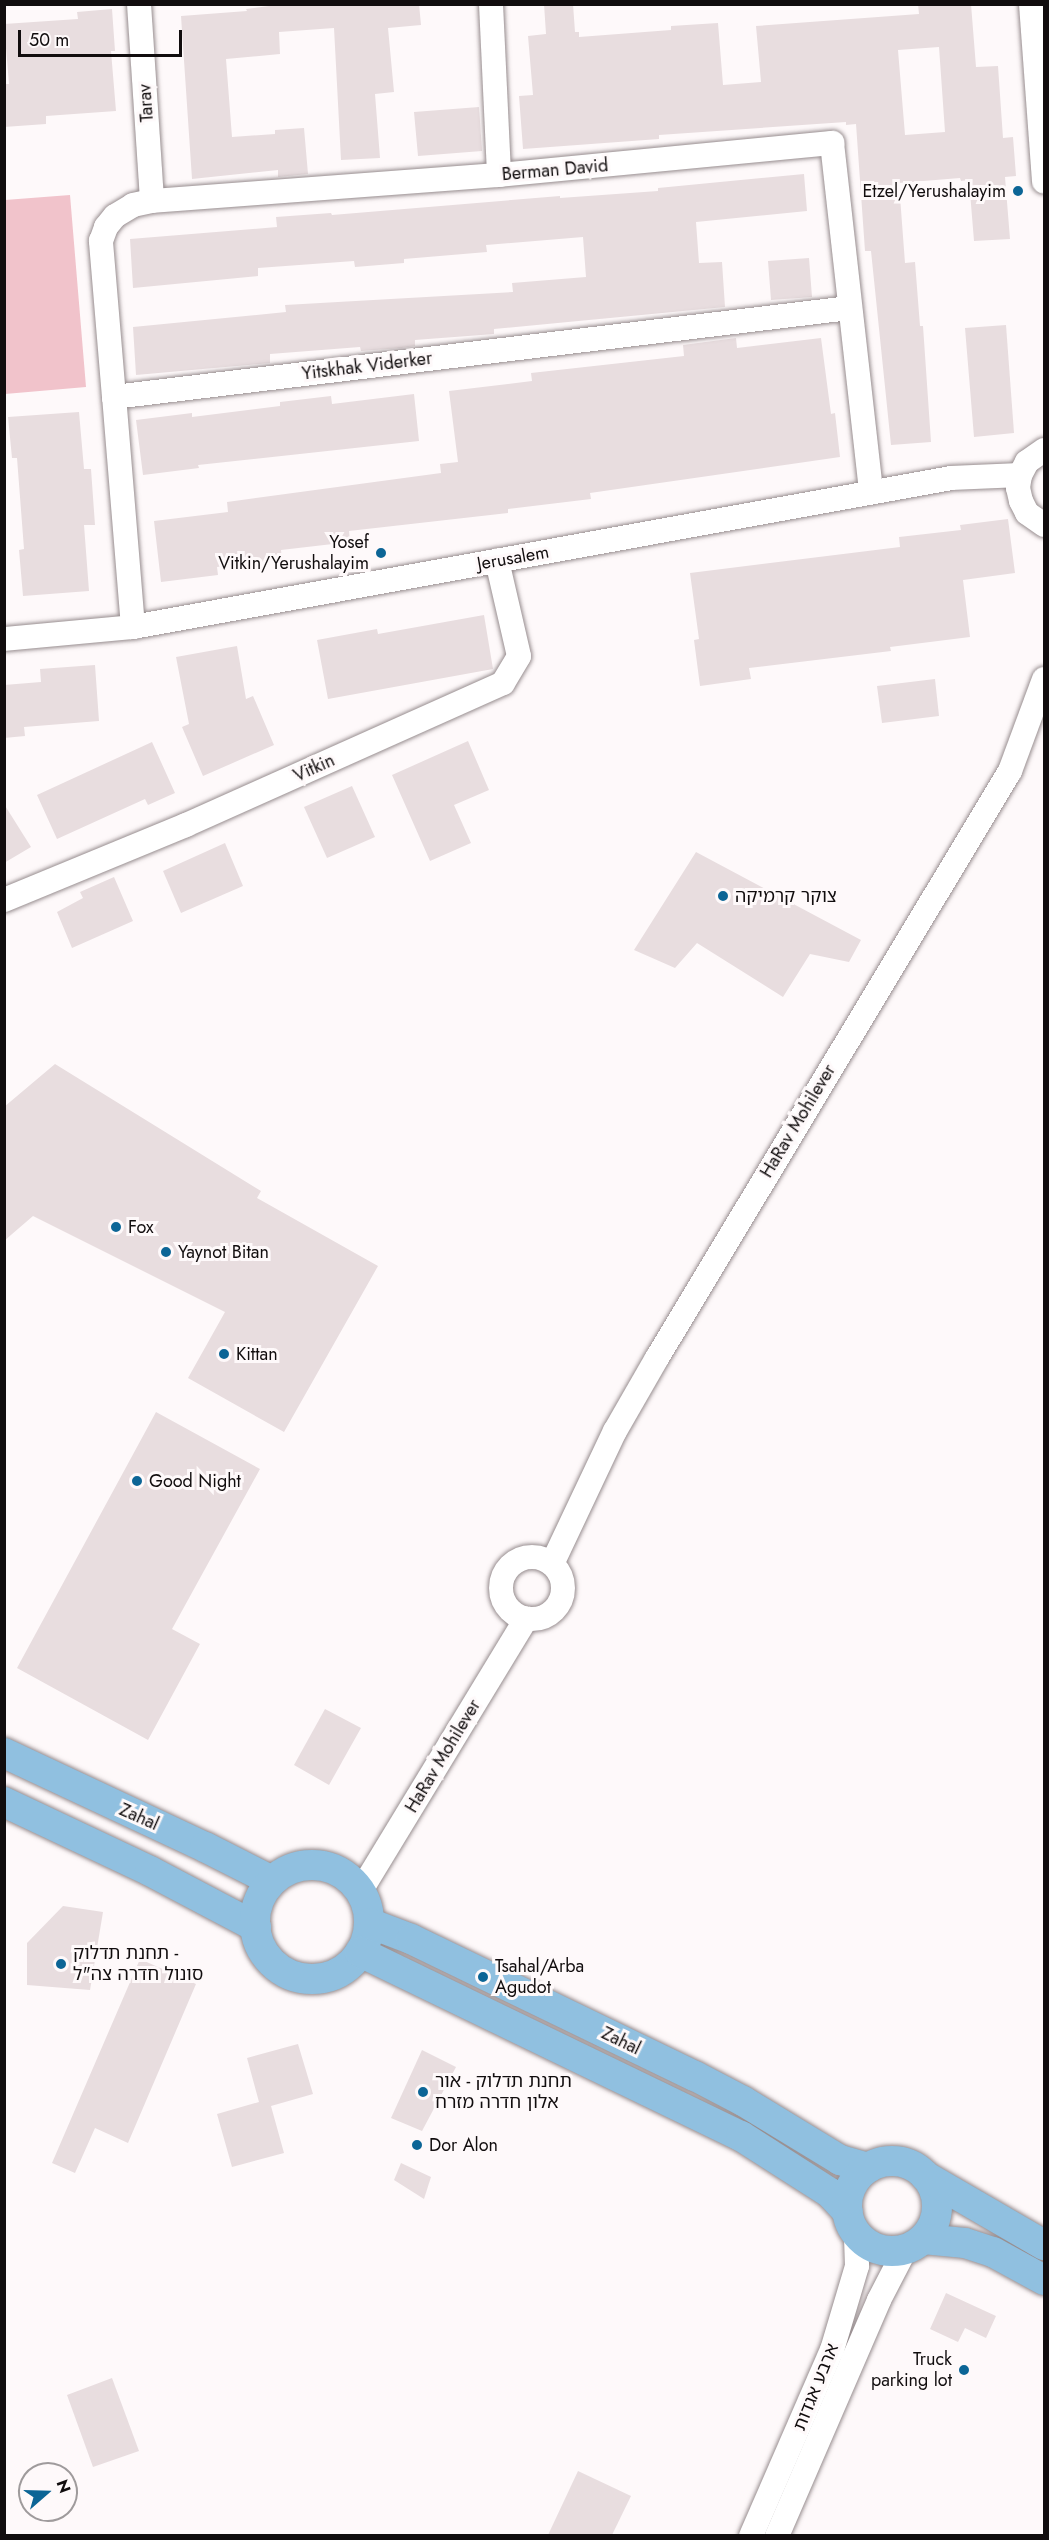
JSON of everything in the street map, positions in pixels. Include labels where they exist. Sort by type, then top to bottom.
[{"type":"main road","name":"Zahal","points":[[4,1753],[205,1847],[272,1881]]},
{"type":"main road","points":[[4,1802],[150,1871],[256,1927]]},
{"type":"main road","points":[[302,1866],[318,1866],[335,1870],[349,1879],[360,1892],[367,1906],[369,1923],[360,1952],[341,1972],[313,1980],[298,1978],[273,1964],[258,1941],[256,1927],[259,1902],[272,1881],[286,1872],[302,1866]]},
{"type":"main road","name":"Zahal","points":[[369,1923],[411,1939],[695,2076],[743,2101],[840,2160],[868,2168]]},
{"type":"main road","name":"Zahal","points":[[360,1952],[741,2136],[830,2193],[852,2222]]},
{"type":"main road","points":[[1044,2245],[903,2162],[889,2161],[868,2168],[853,2184],[848,2198],[852,2222],[872,2246],[885,2251],[915,2244],[964,2243],[993,2252],[1044,2280]]},
{"type":"main road","points":[[915,2244],[933,2222],[937,2202],[926,2176]]},
{"type":"street","name":"Tarav","points":[[140,4],[152,201]]},
{"type":"street","points":[[491,4],[499,175]]},
{"type":"street","points":[[1035,7],[1044,182]]},
{"type":"street","name":"Berman David","points":[[114,397],[101,241],[115,216],[133,205],[152,201],[499,175],[832,143],[870,492]]},
{"type":"street","name":"Yitskhak Viderker","points":[[114,397],[849,308]]},
{"type":"street","points":[[114,397],[132,627]]},
{"type":"street","points":[[1044,450],[1027,462],[1020,475],[1018,488],[1027,513],[1044,525]]},
{"type":"street","name":"Jerusalem","points":[[4,639],[132,627],[951,478],[1020,475]]},
{"type":"street","name":"Vitkin","points":[[4,900],[186,825],[503,683],[519,656],[497,561]]},
{"type":"street","name":"HaRav Mohilever","points":[[552,1564],[615,1431],[657,1358],[1010,771],[1044,679]]},
{"type":"street","points":[[524,1558],[544,1559],[552,1564],[562,1581],[560,1602],[546,1616],[526,1619],[508,1608],[503,1599],[503,1577],[508,1568],[524,1558]]},
{"type":"street","name":"HaRav Mohilever","points":[[360,1892],[526,1619]]},
{"type":"street","name":"ארבע אגדות","points":[[752,2535],[815,2394],[835,2340],[857,2266],[852,2222]]},
{"type":"street","name":"ארבע אגדות","points":[[777,2535],[879,2300],[915,2244]]},
{"type":"shaded area","points":[[70,195],[86,387],[5,394],[5,200]]},
{"type":"building","points":[[284,4],[419,4],[421,25],[388,28],[394,92],[375,94],[380,158],[341,160],[334,28],[279,32],[280,54],[226,59],[232,137],[275,134],[275,130],[304,128],[308,174],[278,177],[278,170],[192,179],[181,16],[247,11],[246,9]]},
{"type":"building","points":[[544,4],[573,4],[575,32],[579,32],[579,37],[671,30],[671,26],[718,23],[723,85],[761,82],[756,26],[919,14],[918,4],[971,4],[976,67],[998,66],[1003,138],[1013,137],[1016,176],[1005,177],[1010,239],[974,241],[969,180],[961,181],[960,178],[899,183],[905,263],[915,262],[920,326],[923,326],[931,442],[891,445],[871,251],[865,251],[856,124],[846,125],[846,122],[659,135],[659,139],[523,149],[519,96],[533,95],[528,36],[546,34]],"holes":[[[939,47],[945,132],[905,135],[898,50]]]},
{"type":"building","points":[[112,9],[115,51],[111,51],[116,111],[46,116],[46,124],[4,127],[4,84],[9,84],[4,24],[78,19],[77,12]]},
{"type":"building","points":[[479,107],[482,151],[418,156],[414,112]]},
{"type":"building","points":[[804,174],[807,211],[696,222],[699,263],[722,262],[725,307],[494,329],[494,334],[415,340],[415,346],[401,348],[361,351],[360,347],[270,354],[270,363],[136,375],[133,327],[286,312],[285,305],[513,292],[512,283],[586,277],[583,237],[486,245],[487,252],[404,259],[404,263],[355,267],[354,261],[258,268],[258,276],[133,288],[130,239],[277,227],[276,217],[331,213],[332,215],[560,196],[560,198],[658,191],[658,188]]},
{"type":"building","points":[[809,258],[812,297],[771,300],[768,261]]},
{"type":"building","points":[[1006,325],[1014,433],[974,437],[965,328]]},
{"type":"building","points":[[736,338],[737,348],[821,338],[831,414],[835,413],[840,457],[590,493],[591,499],[508,509],[508,513],[349,531],[350,542],[281,550],[282,560],[217,567],[218,575],[161,582],[154,521],[228,512],[227,502],[441,473],[440,464],[458,462],[449,391],[532,381],[531,373],[684,356],[683,345]]},
{"type":"building","points":[[414,394],[419,441],[198,465],[199,468],[143,475],[136,420],[192,413],[192,417],[280,406],[280,402],[331,396],[332,404]]},
{"type":"building","points":[[79,412],[84,469],[91,469],[95,525],[84,525],[89,591],[23,596],[19,550],[24,549],[17,458],[12,458],[8,417]]},
{"type":"building","points":[[1008,519],[1015,573],[963,580],[970,637],[890,647],[891,651],[749,668],[751,679],[700,686],[694,640],[699,639],[690,573],[900,547],[899,537],[961,530],[960,525]]},
{"type":"building","points":[[484,615],[493,669],[328,699],[317,640],[377,629],[378,634]]},
{"type":"building","points":[[237,646],[246,699],[253,696],[274,745],[203,776],[182,727],[189,724],[176,657]]},
{"type":"building","points":[[95,665],[99,721],[24,727],[25,736],[4,738],[4,685],[41,682],[40,669]]},
{"type":"building","points":[[935,679],[939,716],[882,723],[877,686]]},
{"type":"building","points":[[468,741],[489,790],[454,805],[471,843],[430,861],[392,775]]},
{"type":"building","points":[[152,742],[175,793],[148,805],[145,799],[57,839],[37,795]]},
{"type":"building","points":[[352,786],[375,837],[327,858],[304,807]]},
{"type":"building","points":[[4,804],[31,847],[4,863]]},
{"type":"building","points":[[225,843],[243,886],[181,913],[163,871]]},
{"type":"building","name":"צוקר קרמיקה","points":[[696,852],[861,940],[849,962],[810,954],[783,997],[697,943],[675,968],[634,950]]},
{"type":"building","points":[[114,877],[133,921],[72,948],[57,912],[83,898],[80,892]]},
{"type":"building","points":[[55,1064],[261,1191],[257,1198],[378,1266],[284,1432],[188,1378],[225,1312],[33,1216],[4,1241],[4,1107]]},
{"type":"building","points":[[156,1412],[260,1469],[172,1629],[200,1644],[148,1740],[17,1668]]},
{"type":"building","points":[[325,1709],[361,1728],[329,1785],[294,1765]]},
{"type":"building","name":"תחנת תדלוק - סונול חדרה צה\"ל","points":[[63,1906],[103,1912],[90,1990],[27,1985],[27,1943]]},
{"type":"building","points":[[140,1959],[196,1984],[128,2143],[95,2128],[75,2173],[52,2163]]},
{"type":"building","points":[[298,2044],[313,2094],[271,2106],[284,2153],[232,2167],[217,2114],[259,2102],[247,2058]]},
{"type":"building","name":"תחנת תדלוק - אור אלון חדרה מזרח","points":[[422,2050],[456,2067],[422,2131],[391,2118]]},
{"type":"building","points":[[401,2163],[431,2177],[424,2199],[394,2180]]},
{"type":"building","points":[[946,2293],[996,2316],[986,2338],[965,2328],[958,2342],[930,2329]]},
{"type":"building","points":[[112,2378],[139,2451],[93,2467],[67,2395]]},
{"type":"building","points":[[578,2471],[631,2496],[612,2535],[548,2535]]},
{"type":"place","name":"Etzel/Yerushalayim","points":[[1018,191]]},
{"type":"place","name":"Yosef Vitkin/Yerushalayim","points":[[381,553]]},
{"type":"place","name":"צוקר קרמיקה","points":[[723,896]]},
{"type":"place","name":"Fox","points":[[116,1227]]},
{"type":"place","name":"Yaynot Bitan","points":[[166,1252]]},
{"type":"place","name":"Kittan","points":[[224,1354]]},
{"type":"place","name":"Good Night","points":[[137,1481]]},
{"type":"place","name":"תחנת תדלוק - סונול חדרה צה\"ל","points":[[61,1964]]},
{"type":"place","name":"Tsahal/Arba Agudot","points":[[483,1977]]},
{"type":"place","name":"תחנת תדלוק - אור אלון חדרה מזרח","points":[[423,2092]]},
{"type":"place","name":"Dor Alon","points":[[417,2145]]},
{"type":"place","name":"Truck parking lot","points":[[964,2370]]}]
